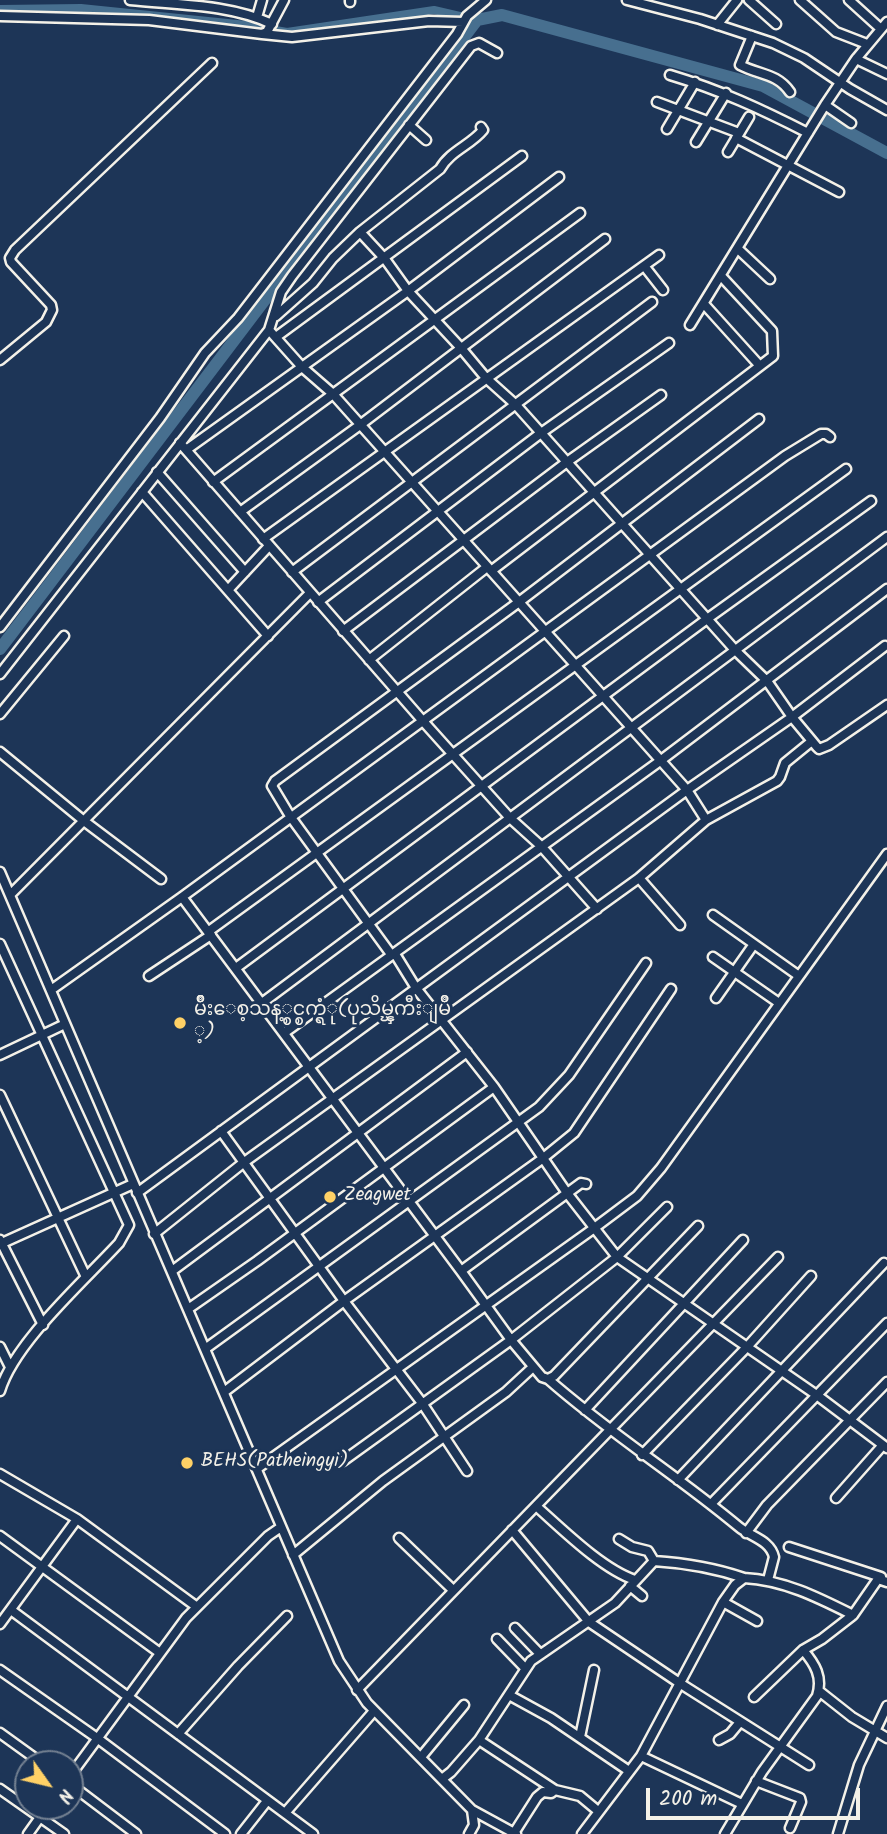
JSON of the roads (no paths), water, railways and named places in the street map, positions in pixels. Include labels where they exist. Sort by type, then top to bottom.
[{"type":"street","points":[[130,0],[201,4],[257,16],[268,29]]},
{"type":"street","points":[[229,10],[230,0]]},
{"type":"street","points":[[257,16],[262,0]]},
{"type":"street","points":[[268,29],[284,0]]},
{"type":"street","points":[[0,627],[152,429],[205,353],[238,318],[457,34],[465,19],[486,0]]},
{"type":"street","points":[[627,0],[648,3],[752,36],[804,58],[887,110]]},
{"type":"street","points":[[717,25],[737,0]]},
{"type":"street","points":[[749,0],[776,24]]},
{"type":"street","points":[[800,0],[836,32],[867,44]]},
{"type":"street","points":[[690,325],[822,109],[867,44],[884,25],[849,0]]},
{"type":"street","points":[[0,16],[149,20],[268,29],[292,37],[465,19]]},
{"type":"street","points":[[752,36],[740,65],[774,76],[784,83],[790,92]]},
{"type":"street","points":[[0,674],[269,330],[281,292],[292,276],[471,46],[479,43],[498,53]]},
{"type":"street","points":[[856,59],[887,74]]},
{"type":"street","points":[[0,360],[41,327],[52,310],[51,305],[11,262],[10,258],[15,250],[212,63]]},
{"type":"street","points":[[670,75],[726,93],[809,131]]},
{"type":"street","points":[[667,129],[695,82]]},
{"type":"street","points":[[696,142],[726,93]]},
{"type":"street","points":[[657,102],[738,135],[788,166],[839,192]]},
{"type":"street","points":[[822,109],[851,123]]},
{"type":"street","points":[[728,152],[749,117]]},
{"type":"street","points":[[409,125],[426,140]]},
{"type":"street","points":[[274,317],[313,283],[333,258],[360,232],[440,169],[449,157],[482,132],[481,127]]},
{"type":"street","points":[[276,337],[522,156]]},
{"type":"street","points":[[186,450],[408,291],[559,177]]},
{"type":"street","points":[[213,482],[580,213]]},
{"type":"street","points":[[360,232],[385,258],[408,291],[486,378],[516,405],[735,650],[767,681],[819,749],[825,748],[887,705]]},
{"type":"street","points":[[240,512],[360,425],[605,239]]},
{"type":"street","points":[[738,249],[770,278]]},
{"type":"street","points":[[228,590],[266,543],[384,452],[659,255]]},
{"type":"street","points":[[645,267],[663,290]]},
{"type":"street","points":[[369,660],[774,353],[772,331],[721,276]]},
{"type":"street","points":[[292,572],[652,302]]},
{"type":"street","points":[[704,304],[760,366]]},
{"type":"street","points":[[269,330],[302,367],[332,394],[687,789],[706,820]]},
{"type":"street","points":[[318,602],[541,433],[669,343]]},
{"type":"street","points":[[343,631],[567,462],[661,395]]},
{"type":"street","points":[[759,419],[519,602],[273,784],[273,790],[390,953],[395,954],[416,988],[494,1087],[593,1229],[617,1257],[818,1396],[886,1447],[836,1498]]},
{"type":"street","points":[[51,990],[785,456],[821,434],[830,438]]},
{"type":"street","points":[[180,443],[481,786],[510,818],[541,846],[597,909]]},
{"type":"street","points":[[149,976],[846,468]]},
{"type":"street","points":[[156,472],[245,572]]},
{"type":"street","points":[[142,492],[268,636]]},
{"type":"street","points":[[236,968],[603,695],[871,501]]},
{"type":"street","points":[[262,1003],[887,537]]},
{"type":"street","points":[[284,1033],[660,761],[887,589]]},
{"type":"street","points":[[10,895],[310,593]]},
{"type":"street","points":[[0,714],[64,636]]},
{"type":"street","points":[[43,1325],[1,1242],[127,1188],[221,1131],[687,789],[792,717],[885,646]]},
{"type":"street","points":[[154,1234],[243,1163],[639,878],[706,820],[777,780],[785,762],[812,741]]},
{"type":"street","points":[[0,752],[84,821],[161,879]]},
{"type":"street","points":[[258,1468],[637,1196],[661,1168],[887,854]]},
{"type":"street","points":[[0,872],[51,990],[61,1026],[127,1188],[129,1225],[119,1243],[43,1325],[10,1367],[0,1391]]},
{"type":"street","points":[[639,878],[680,925]]},
{"type":"street","points":[[182,897],[533,1367],[542,1377],[548,1379],[642,1455],[712,1504],[746,1533],[763,1541],[774,1557],[768,1580]]},
{"type":"street","points":[[713,915],[799,976]]},
{"type":"street","points":[[0,944],[44,1034],[172,1271],[339,1661],[357,1690],[374,1711],[472,1810],[515,1834],[541,1793],[555,1790]]},
{"type":"street","points":[[716,998],[754,944]]},
{"type":"street","points":[[713,957],[779,1003]]},
{"type":"street","points":[[205,1349],[539,1107],[569,1075],[646,963]]},
{"type":"street","points":[[224,1392],[574,1133],[671,989]]},
{"type":"street","points":[[0,1055],[61,1026]]},
{"type":"street","points":[[172,1271],[467,1052]]},
{"type":"street","points":[[188,1309],[494,1087]]},
{"type":"street","points":[[0,1095],[86,1277]]},
{"type":"street","points":[[221,1131],[422,1404],[467,1471]]},
{"type":"street","points":[[461,1270],[581,1183],[586,1184]]},
{"type":"street","points":[[343,1461],[511,1340],[617,1257],[667,1208]]},
{"type":"street","points":[[548,1379],[649,1279],[698,1226]]},
{"type":"street","points":[[584,1410],[743,1240]]},
{"type":"street","points":[[357,1690],[778,1257]]},
{"type":"street","points":[[678,1480],[884,1263]]},
{"type":"street","points":[[642,1455],[747,1347],[811,1276]]},
{"type":"street","points":[[712,1504],[887,1322]]},
{"type":"street","points":[[0,1347],[10,1367]]},
{"type":"street","points":[[293,1555],[383,1481],[506,1392],[533,1367]]},
{"type":"street","points":[[746,1533],[767,1506],[887,1382]]},
{"type":"street","points":[[0,1474],[77,1519],[197,1607]]},
{"type":"street","points":[[536,1506],[575,1541],[632,1583],[642,1596]]},
{"type":"street","points":[[0,1624],[77,1519]]},
{"type":"street","points":[[84,1756],[127,1696],[197,1607],[268,1536],[281,1527]]},
{"type":"street","points":[[512,1530],[589,1622],[681,1685],[809,1765]]},
{"type":"street","points":[[0,1536],[160,1653]]},
{"type":"street","points":[[399,1538],[453,1590]]},
{"type":"street","points":[[619,1539],[632,1547],[649,1551],[654,1561]]},
{"type":"street","points":[[789,1547],[882,1579]]},
{"type":"street","points":[[442,1779],[480,1740],[525,1668],[540,1654],[615,1603],[654,1561]]},
{"type":"street","points":[[654,1561],[704,1566],[744,1578],[768,1580],[814,1596],[853,1615]]},
{"type":"street","points":[[754,1697],[803,1650],[853,1615],[887,1569]]},
{"type":"street","points":[[582,1834],[641,1756],[723,1602],[735,1585],[744,1578]]},
{"type":"street","points":[[723,1602],[757,1621]]},
{"type":"street","points":[[11,1610],[313,1834]]},
{"type":"street","points":[[178,1734],[287,1616]]},
{"type":"street","points":[[515,1628],[540,1654]]},
{"type":"street","points":[[497,1639],[525,1668]]},
{"type":"street","points":[[725,1834],[756,1781],[803,1717],[819,1690],[819,1676],[803,1650]]},
{"type":"street","points":[[0,1670],[97,1738],[225,1834]]},
{"type":"street","points":[[580,1737],[594,1670]]},
{"type":"street","points":[[819,1690],[876,1733],[887,1738]]},
{"type":"street","points":[[509,1695],[551,1718],[629,1771]]},
{"type":"street","points":[[421,1757],[464,1705]]},
{"type":"street","points":[[285,1813],[374,1711]]},
{"type":"street","points":[[838,1834],[859,1765],[886,1711]]},
{"type":"street","points":[[719,1740],[730,1734],[740,1723]]},
{"type":"street","points":[[0,1733],[24,1750]]},
{"type":"street","points":[[480,1740],[555,1790],[580,1796],[598,1811]]},
{"type":"street","points":[[641,1756],[742,1804]]},
{"type":"street","points":[[756,1781],[800,1798],[801,1802],[790,1828]]},
{"type":"street","points":[[84,1794],[136,1834]]},
{"type":"street","points":[[241,1834],[267,1801]]},
{"type":"street","points":[[469,1834],[474,1825],[472,1810]]},
{"type":"street","points":[[46,1820],[64,1834]]},
{"type":"waterway","points":[[0,9],[81,8],[247,25],[287,32],[434,10],[477,20]]},
{"type":"waterway","points":[[0,649],[477,20],[502,15],[763,86],[887,153]]},
{"type":"place","name":"မ်ိဳးေစ့သန့္စင္စက္ရံု(ပုသိမ္ၾကီးျမိဳ ့)","points":[[180,1023]]},
{"type":"place","name":"Zeagwet","points":[[330,1197]]},
{"type":"place","name":"BEHS(Patheingyi)","points":[[187,1463]]}]
